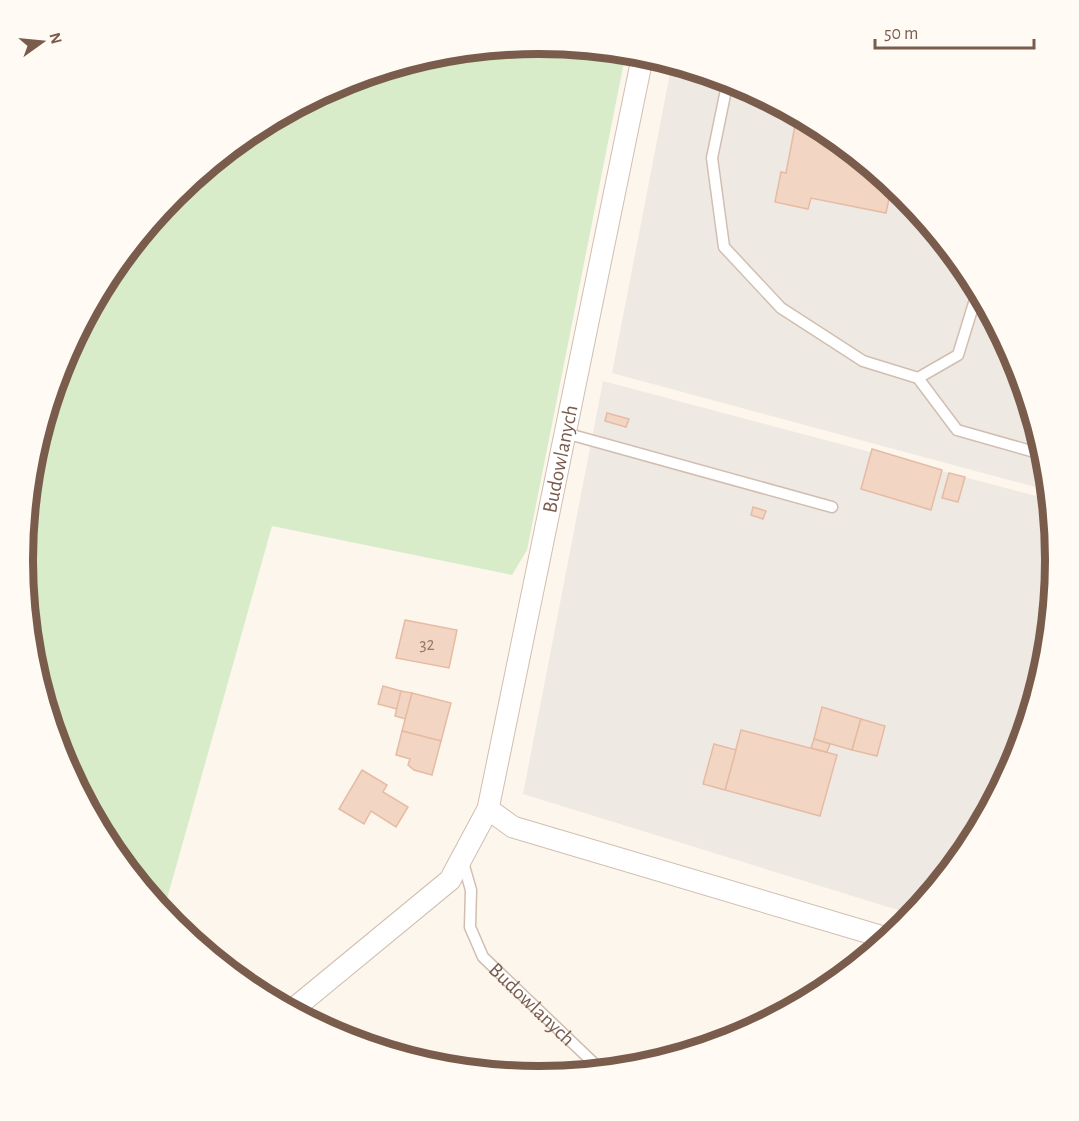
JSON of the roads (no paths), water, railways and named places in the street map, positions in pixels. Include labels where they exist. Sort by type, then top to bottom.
[{"type":"street","name":"Budowlanych","points":[[298,1005],[450,880],[488,809],[641,65]]},
{"type":"street","points":[[488,809],[513,827],[879,936]]},
{"type":"lane","points":[[726,90],[712,158],[724,247],[781,308],[863,361],[918,378],[957,430],[1034,451]]},
{"type":"lane","points":[[918,378],[958,355],[975,301]]},
{"type":"lane","points":[[566,433],[832,507]]},
{"type":"lane","name":"Budowlanych","points":[[462,859],[471,890],[470,927],[483,957],[595,1064]]}]
